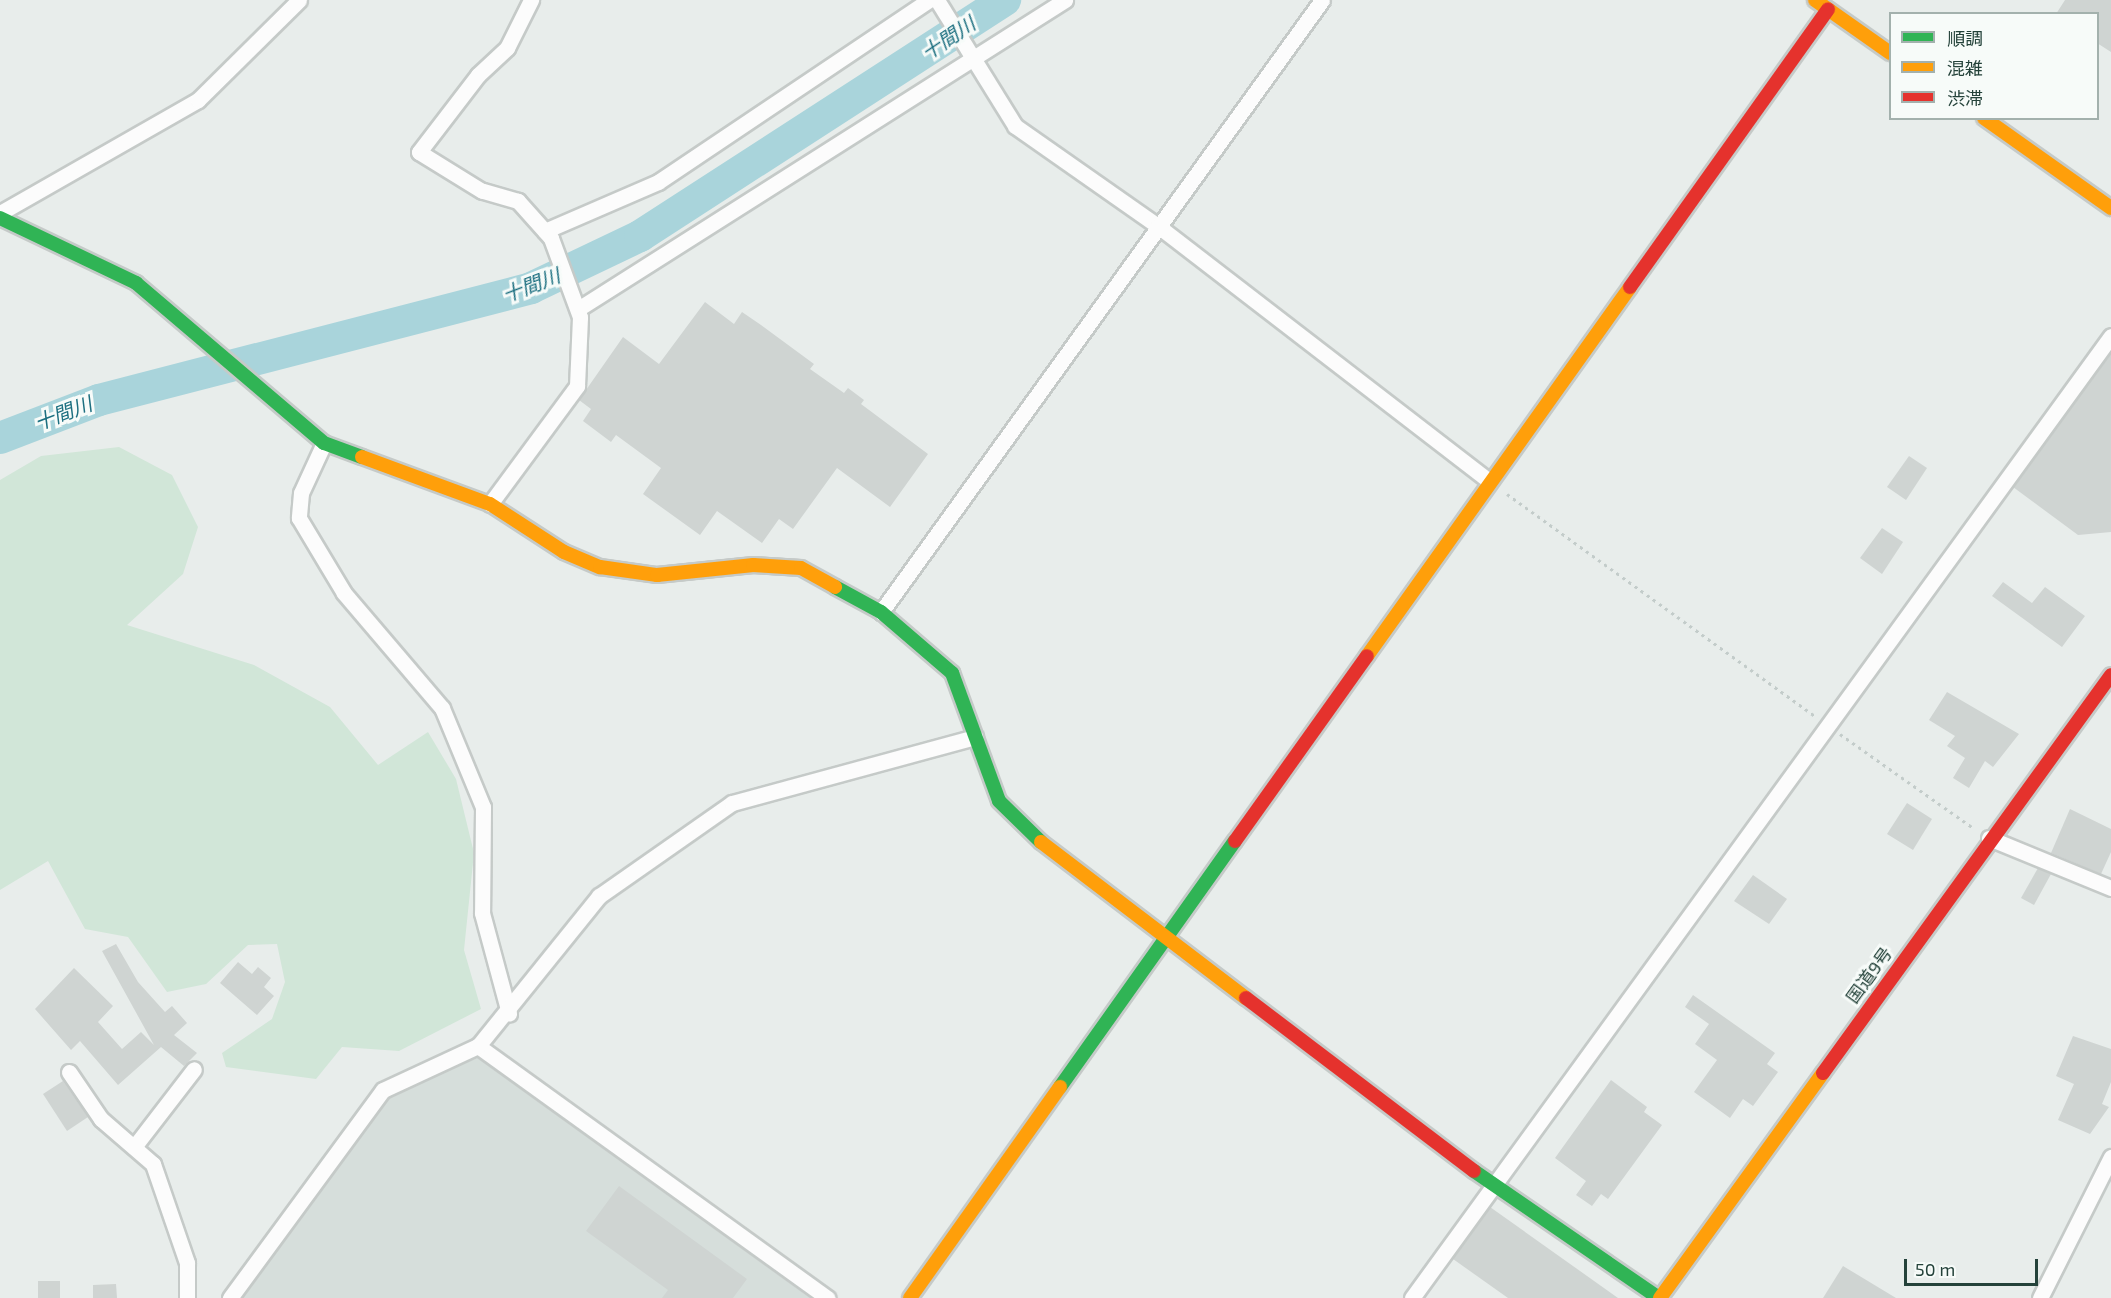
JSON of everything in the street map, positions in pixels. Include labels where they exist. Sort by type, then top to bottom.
[{"type":"main road","points":[[1815,0],[1831,5],[1889,52]]},
{"type":"main road","points":[[910,1298],[1171,938],[1488,480],[1831,5]]},
{"type":"main road","points":[[1987,120],[2111,208]]},
{"type":"main road","points":[[0,218],[136,283],[202,335],[266,398],[324,443],[490,504],[564,552],[600,567],[657,574],[753,565],[801,568],[881,612],[952,673],[999,801],[1014,821],[1171,938],[1492,1185],[1659,1298]]},
{"type":"main road","name":"国道9号","points":[[1659,1298],[1988,838],[2111,675]]},
{"type":"street","points":[[0,213],[198,100],[299,0]]},
{"type":"street","points":[[490,504],[577,386],[576,304],[548,234],[518,201],[482,191],[419,152],[478,75],[507,48],[531,0]]},
{"type":"street","points":[[576,304],[1065,0]]},
{"type":"street","points":[[881,612],[1322,0]]},
{"type":"street","points":[[548,234],[658,182],[936,2],[974,56],[1015,126],[1158,226],[1488,480]]},
{"type":"street","points":[[1412,1298],[1825,724],[2111,336]]},
{"type":"street","points":[[324,443],[301,493],[299,518],[344,593],[442,708],[483,807],[482,913],[509,1013]]},
{"type":"street","points":[[230,1298],[383,1090],[478,1046],[509,1013],[599,896],[732,803],[975,737]]},
{"type":"street","points":[[1988,838],[2111,888]]},
{"type":"street","points":[[478,1046],[828,1298]]},
{"type":"street","points":[[134,1147],[194,1069]]},
{"type":"street","points":[[69,1072],[101,1119],[153,1164],[187,1263],[187,1298]]},
{"type":"street","points":[[2040,1298],[2111,1157]]},
{"type":"path","points":[[1488,480],[1825,724],[1988,838]]},
{"type":"shaded area","points":[[480,1057],[810,1298],[241,1298],[389,1095]]},
{"type":"green space","points":[[119,447],[172,475],[198,527],[183,574],[127,625],[254,665],[330,707],[378,765],[428,732],[456,779],[474,853],[464,950],[481,1009],[399,1051],[342,1047],[316,1079],[226,1067],[222,1053],[272,1019],[285,982],[277,944],[248,945],[206,984],[167,992],[128,937],[85,929],[48,861],[0,890],[0,480],[41,456]]},
{"type":"building","points":[[2065,0],[2111,0],[2111,52],[2099,44],[2099,12],[2057,12]]},
{"type":"building","points":[[705,302],[734,324],[742,312],[814,364],[810,369],[844,393],[848,388],[864,400],[861,404],[928,454],[890,507],[837,468],[793,529],[779,519],[762,543],[717,511],[700,535],[643,494],[661,468],[616,435],[611,442],[583,421],[591,409],[579,400],[623,337],[659,364]]},
{"type":"building","points":[[2111,353],[2111,532],[2078,535],[2013,487]]},
{"type":"building","points":[[1909,456],[1927,468],[1906,500],[1887,487]]},
{"type":"building","points":[[1882,528],[1903,542],[1882,574],[1860,558]]},
{"type":"building","points":[[2003,582],[2032,603],[2045,587],[2085,616],[2062,647],[1992,596]]},
{"type":"building","points":[[1947,692],[2019,734],[1993,767],[1985,761],[1969,788],[1953,778],[1965,758],[1947,746],[1955,736],[1929,720]]},
{"type":"building","points":[[1907,803],[1932,819],[1913,850],[1887,834]]},
{"type":"building","points":[[2070,809],[2111,829],[2111,852],[2101,874],[2051,853]]},
{"type":"building","points":[[2038,868],[2051,874],[2034,905],[2021,898]]},
{"type":"building","points":[[1753,875],[1787,899],[1769,924],[1734,901]]},
{"type":"building","points":[[116,944],[138,982],[165,1012],[172,1006],[187,1023],[174,1035],[197,1053],[184,1066],[161,1047],[118,1085],[80,1041],[71,1050],[35,1009],[74,968],[113,1006],[98,1022],[122,1049],[141,1032],[154,1045],[102,951]]},
{"type":"building","points":[[238,962],[252,974],[258,967],[271,978],[264,987],[274,996],[257,1015],[220,983]]},
{"type":"building","points":[[1693,995],[1775,1053],[1767,1064],[1778,1072],[1753,1106],[1743,1099],[1730,1118],[1694,1092],[1717,1060],[1695,1044],[1709,1024],[1685,1007]]},
{"type":"building","points":[[2073,1036],[2111,1049],[2111,1082],[2102,1104],[2109,1107],[2090,1134],[2058,1120],[2074,1084],[2056,1076]]},
{"type":"building","points":[[1611,1080],[1647,1107],[1644,1112],[1662,1125],[1608,1199],[1601,1194],[1592,1206],[1576,1195],[1586,1181],[1555,1158]]},
{"type":"building","points":[[63,1081],[88,1117],[67,1131],[43,1094]]},
{"type":"building","points":[[619,1186],[747,1279],[733,1298],[662,1298],[668,1290],[586,1231]]},
{"type":"building","points":[[1490,1207],[1618,1298],[1508,1298],[1453,1259]]},
{"type":"building","points":[[1843,1266],[1896,1298],[1823,1298]]},
{"type":"building","points":[[38,1281],[60,1281],[60,1298],[38,1298]]},
{"type":"building","points":[[116,1284],[117,1298],[93,1298],[93,1285]]},
{"type":"waterway","name":"十間川","points":[[0,438],[99,400],[531,288],[640,236],[1005,0]]},
{"type":"traffic: fast","points":[[0,218],[136,283],[324,443],[362,457]]},
{"type":"traffic: fast","points":[[835,587],[881,612],[952,673],[999,801],[1041,842]]},
{"type":"traffic: fast","points":[[1060,1087],[1235,841]]},
{"type":"traffic: fast","points":[[1474,1171],[1659,1298]]},
{"type":"traffic: slow","points":[[1815,0],[1889,52]]},
{"type":"traffic: slow","points":[[1987,120],[2111,208]]},
{"type":"traffic: slow","points":[[1367,656],[1630,287]]},
{"type":"traffic: slow","points":[[362,457],[490,504],[564,552],[600,567],[657,575],[753,565],[801,568],[835,587]]},
{"type":"traffic: slow","points":[[1041,842],[1246,998]]},
{"type":"traffic: slow","points":[[1660,1298],[1823,1073]]},
{"type":"traffic: slow","points":[[910,1298],[1060,1087]]},
{"type":"traffic: jam","points":[[1630,287],[1828,9]]},
{"type":"traffic: jam","points":[[1235,841],[1367,656]]},
{"type":"traffic: jam","points":[[1823,1073],[2111,675]]},
{"type":"traffic: jam","points":[[1246,998],[1474,1171]]}]
